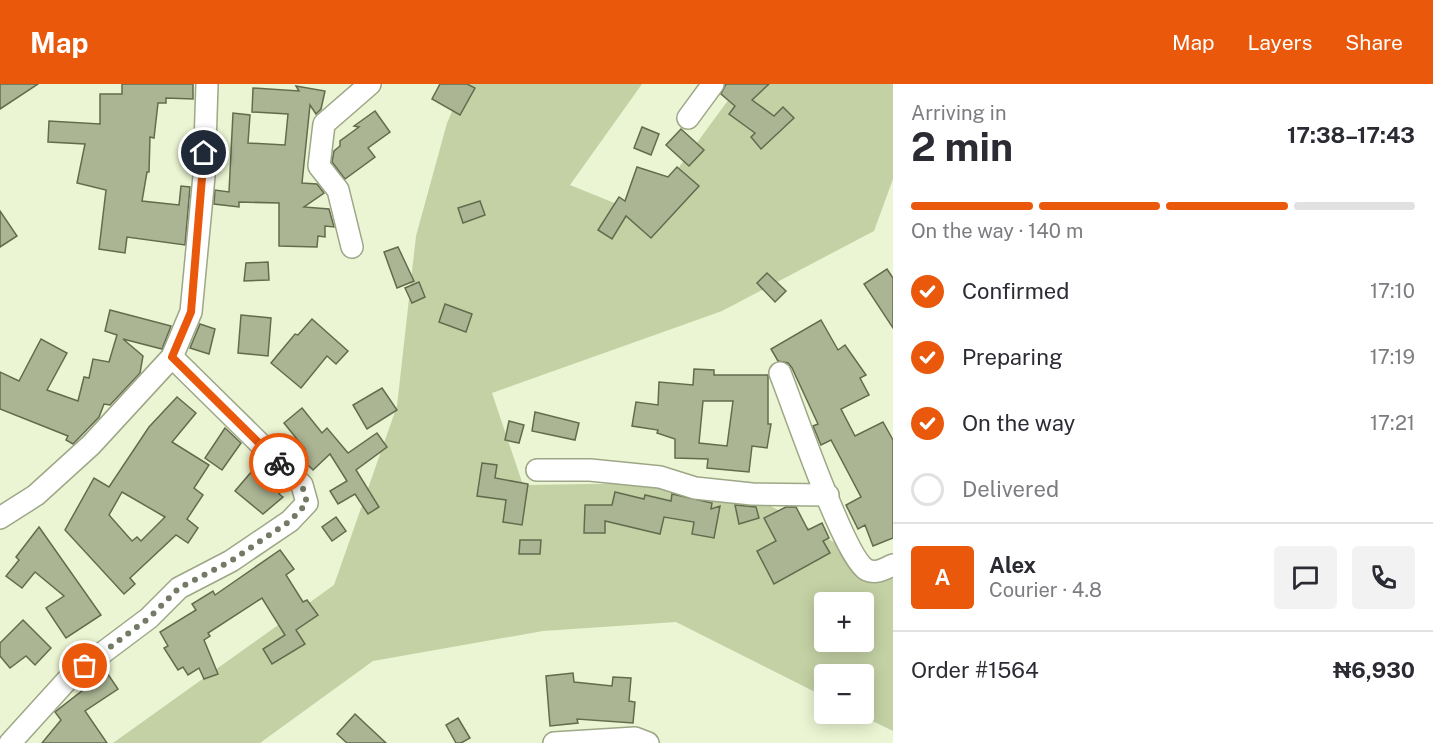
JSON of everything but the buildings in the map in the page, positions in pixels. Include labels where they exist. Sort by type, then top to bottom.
[{"type":"street","points":[[0,518],[36,495],[91,445],[172,357],[191,312],[204,176],[207,84]]},
{"type":"street","points":[[352,247],[338,190],[319,166],[324,124],[370,84]]},
{"type":"street","points":[[688,118],[713,84]]},
{"type":"street","points":[[10,743],[69,678],[149,618],[179,588],[240,554],[290,521],[307,503],[302,485],[172,357]]},
{"type":"street","points":[[780,373],[840,526],[861,565],[868,570],[879,572],[893,565]]},
{"type":"street","points":[[537,470],[590,470],[660,477],[695,488],[752,494],[828,495]]},
{"type":"street","points":[[567,742],[635,738],[648,743]]},
{"type":"green space","points":[[464,84],[642,84],[570,185],[644,215],[740,84],[893,84],[893,179],[874,231],[722,311],[492,393],[523,485],[729,482],[893,576],[893,731],[874,722],[874,664],[814,664],[814,691],[676,622],[543,631],[373,661],[260,743],[113,743],[334,585],[397,406],[416,236],[447,123]]},
{"type":"way so far","points":[[85,666],[149,618],[179,588],[231,561],[290,521],[307,503],[302,485],[279,463]]},
{"type":"route","points":[[204,153],[197,265],[191,312],[172,357],[279,463]]}]
